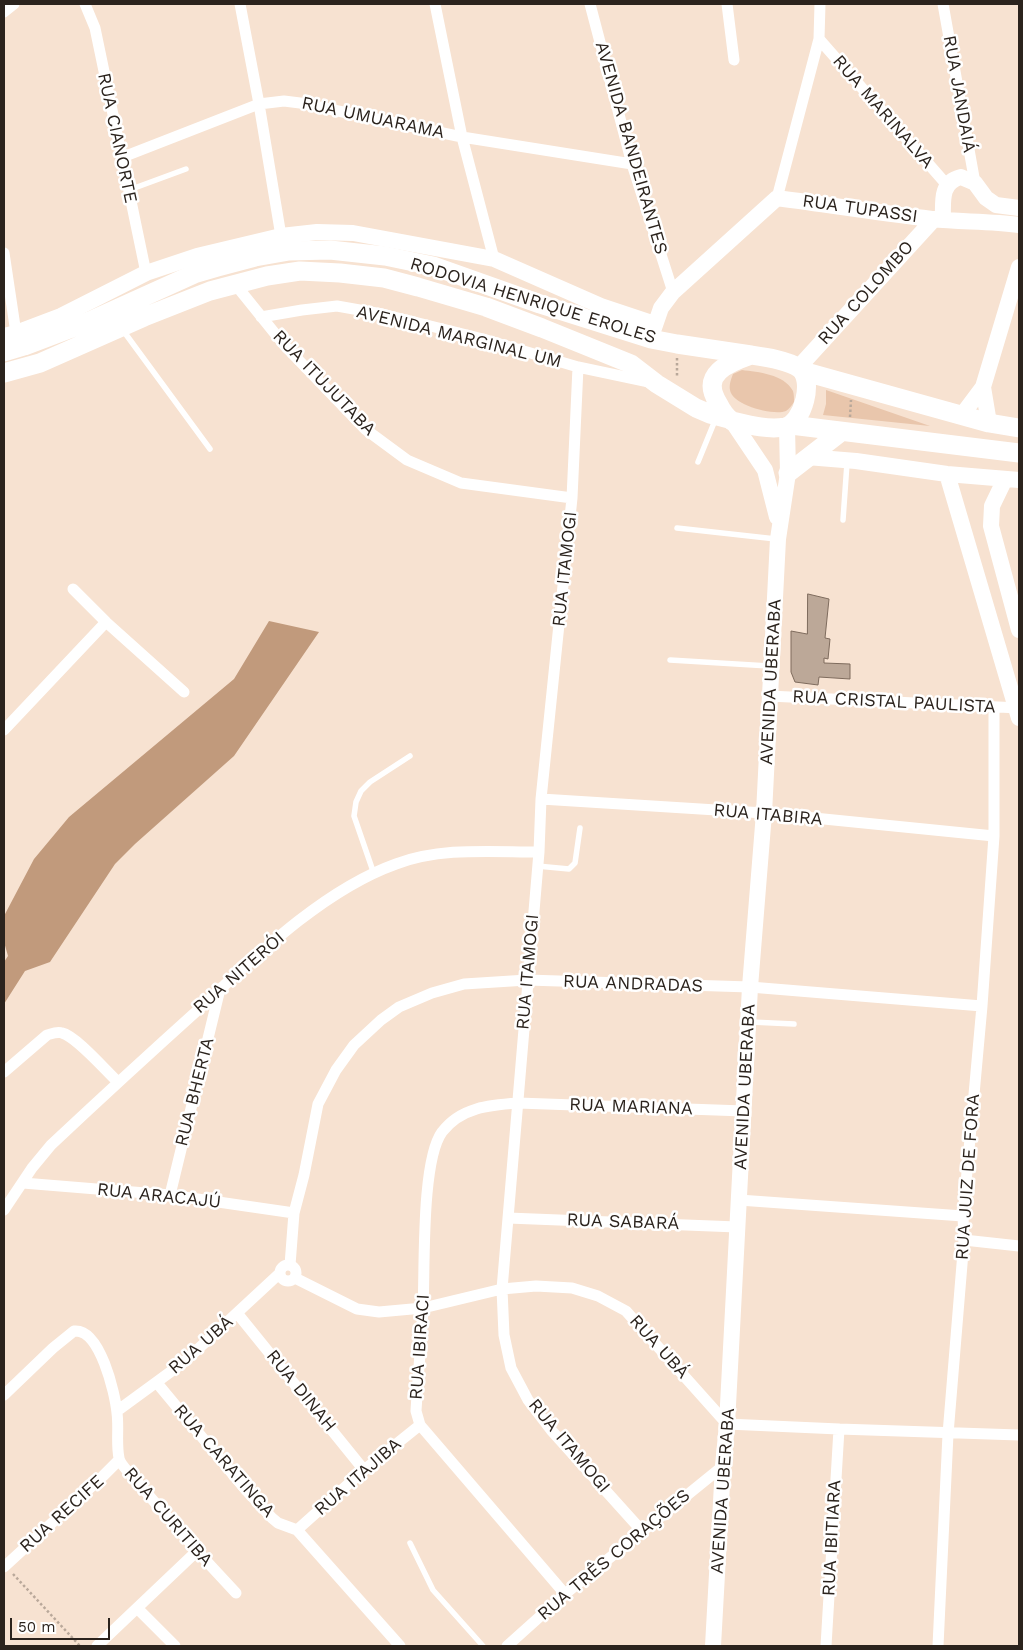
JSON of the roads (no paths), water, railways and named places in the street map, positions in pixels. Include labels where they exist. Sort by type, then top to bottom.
[{"type":"main road","name":"RODOVIA HENRIQUE EROLES","points":[[4,352],[90,321],[194,274],[218,266],[289,251],[330,250],[384,256],[432,266],[540,304],[653,331],[677,344],[751,356]]},
{"type":"main road","name":"RODOVIA HENRIQUE EROLES","points":[[4,373],[40,363],[210,291],[267,276],[300,272],[340,272],[384,278],[486,307],[542,328],[631,364],[657,384],[696,408],[726,419]]},
{"type":"main road","points":[[1019,428],[989,423],[852,386],[767,358],[751,356],[730,362],[718,372],[712,383],[713,394],[726,419],[773,428],[789,426],[1019,453]]},
{"type":"main road","points":[[789,426],[801,413],[806,399],[806,387],[800,369]]},
{"type":"main road","points":[[788,473],[807,457],[845,432]]},
{"type":"street","points":[[4,12],[14,4]]},
{"type":"street","name":"RUA CIANORTE","points":[[85,4],[95,28],[146,274]]},
{"type":"street","points":[[240,4],[281,236]]},
{"type":"street","points":[[435,4],[462,137],[494,259]]},
{"type":"street","name":"AVENIDA BANDEIRANTES","points":[[590,4],[632,164],[673,292]]},
{"type":"street","points":[[727,4],[734,60]]},
{"type":"street","points":[[4,253],[10,334],[61,316],[146,274],[197,256],[281,236],[317,232],[353,233],[494,259],[653,331],[661,308],[673,292],[777,198],[819,39],[820,4]]},
{"type":"street","name":"RUA JANDAIÁ","points":[[943,4],[975,184]]},
{"type":"street","name":"RUA MARINALVA","points":[[819,39],[947,185]]},
{"type":"street","name":"RUA UMUARAMA","points":[[123,157],[259,104],[284,101],[462,137],[632,164]]},
{"type":"street","points":[[947,185],[956,178],[961,177],[975,184],[986,198],[992,202],[1010,208],[1019,208]]},
{"type":"street","name":"RUA TUPASSI","points":[[939,219],[947,185]]},
{"type":"street","name":"RUA TUPASSI","points":[[777,198],[939,219],[1019,225]]},
{"type":"street","points":[[992,202],[993,212],[984,222],[1019,233]]},
{"type":"street","name":"RUA COLOMBO","points":[[800,369],[939,219]]},
{"type":"street","points":[[962,415],[983,387],[1019,267]]},
{"type":"street","name":"RUA ITUJUTABA","points":[[235,284],[285,346],[365,429],[407,460],[461,483],[572,498]]},
{"type":"street","name":"AVENIDA MARGINAL UM","points":[[261,317],[337,306],[382,314],[483,339],[578,368],[657,384]]},
{"type":"street","name":"RUA ITAMOGI","points":[[578,368],[572,498],[541,798],[539,852],[502,1289],[504,1335],[511,1368],[528,1400],[551,1430],[642,1531]]},
{"type":"street","points":[[983,387],[989,423]]},
{"type":"street","name":"AVENIDA UBERABA","points":[[726,419],[765,470],[779,533]]},
{"type":"street","name":"AVENIDA UBERABA","points":[[714,1646],[750,987],[764,813],[779,533],[788,473],[789,426]]},
{"type":"street","points":[[807,457],[848,460],[947,474],[1012,479]]},
{"type":"street","points":[[947,474],[1018,711]]},
{"type":"street","points":[[1012,479],[992,506],[991,526],[1012,584],[1019,630]]},
{"type":"street","points":[[73,589],[106,622],[184,692]]},
{"type":"street","points":[[4,730],[106,622]]},
{"type":"street","name":"RUA CRISTAL PAULISTA","points":[[770,696],[994,707],[1018,711]]},
{"type":"street","name":"RUA JUIZ DE FORA","points":[[938,1646],[948,1434],[994,836],[994,707]]},
{"type":"street","name":"RUA ITABIRA","points":[[541,798],[764,813],[994,836]]},
{"type":"street","name":"RUA NITERÓI","points":[[4,1210],[32,1168],[51,1145],[220,989],[286,931],[321,905],[358,882],[396,864],[441,852],[539,852]]},
{"type":"street","name":"RUA ANDRADAS","points":[[290,1265],[294,1213],[304,1175],[318,1104],[336,1070],[354,1045],[381,1020],[399,1007],[432,993],[464,984],[527,980],[750,987],[982,1006]]},
{"type":"street","name":"RUA BHERTA","points":[[170,1195],[220,989]]},
{"type":"street","points":[[4,1072],[47,1035],[62,1032],[72,1038],[118,1082]]},
{"type":"street","name":"RUA MARIANA","points":[[518,1103],[744,1111]]},
{"type":"street","name":"RUA IBIRACI","points":[[518,1103],[483,1106],[460,1115],[442,1132],[433,1154],[428,1192],[416,1411],[420,1425],[565,1594]]},
{"type":"street","name":"RUA ARACAJÚ","points":[[23,1183],[170,1195],[294,1213]]},
{"type":"street","points":[[739,1200],[964,1216]]},
{"type":"street","name":"RUA SABARÁ","points":[[508,1218],[737,1227]]},
{"type":"street","points":[[964,1240],[1019,1246]]},
{"type":"street","points":[[290,1265],[296,1270],[295,1278],[291,1281],[285,1281],[281,1278],[280,1273],[282,1268],[290,1265]]},
{"type":"street","name":"RUA UBÁ","points":[[117,1411],[184,1362],[280,1273]]},
{"type":"street","name":"RUA UBÁ","points":[[295,1278],[357,1310],[379,1312],[423,1308],[502,1289],[536,1286],[572,1288],[598,1296],[626,1311],[727,1424]]},
{"type":"street","name":"RUA DINAH","points":[[238,1313],[364,1470]]},
{"type":"street","name":"RUA CURITIBA","points":[[4,1395],[53,1348],[74,1331],[83,1332],[97,1346],[105,1364],[117,1411],[119,1460],[197,1551],[236,1593]]},
{"type":"street","name":"RUA CARATINGA","points":[[157,1383],[272,1518],[285,1526],[297,1530]]},
{"type":"street","points":[[727,1424],[839,1430],[1019,1435]]},
{"type":"street","name":"RUA ITAJIBA","points":[[297,1530],[364,1470],[420,1425]]},
{"type":"street","name":"RUA IBITIARA","points":[[826,1646],[839,1430]]},
{"type":"street","name":"RUA RECIFE","points":[[4,1566],[104,1476],[119,1460]]},
{"type":"street","name":"RUA TRÊS CORAÇÕES","points":[[507,1646],[565,1594],[723,1466]]},
{"type":"street","points":[[297,1530],[400,1646]]},
{"type":"street","points":[[97,1646],[197,1551]]},
{"type":"street","points":[[137,1608],[175,1646]]},
{"type":"lane","points":[[129,190],[186,169]]},
{"type":"lane","points":[[121,328],[210,449]]},
{"type":"lane","points":[[698,462],[726,419]]},
{"type":"lane","points":[[843,520],[848,460]]},
{"type":"lane","points":[[677,528],[779,533]]},
{"type":"lane","points":[[670,660],[771,666]]},
{"type":"lane","points":[[374,874],[354,816],[356,802],[361,791],[370,782],[410,756]]},
{"type":"lane","points":[[537,866],[569,869],[575,863],[580,828]]},
{"type":"lane","points":[[748,1022],[794,1024]]},
{"type":"lane","points":[[410,1543],[433,1590],[483,1646]]}]
